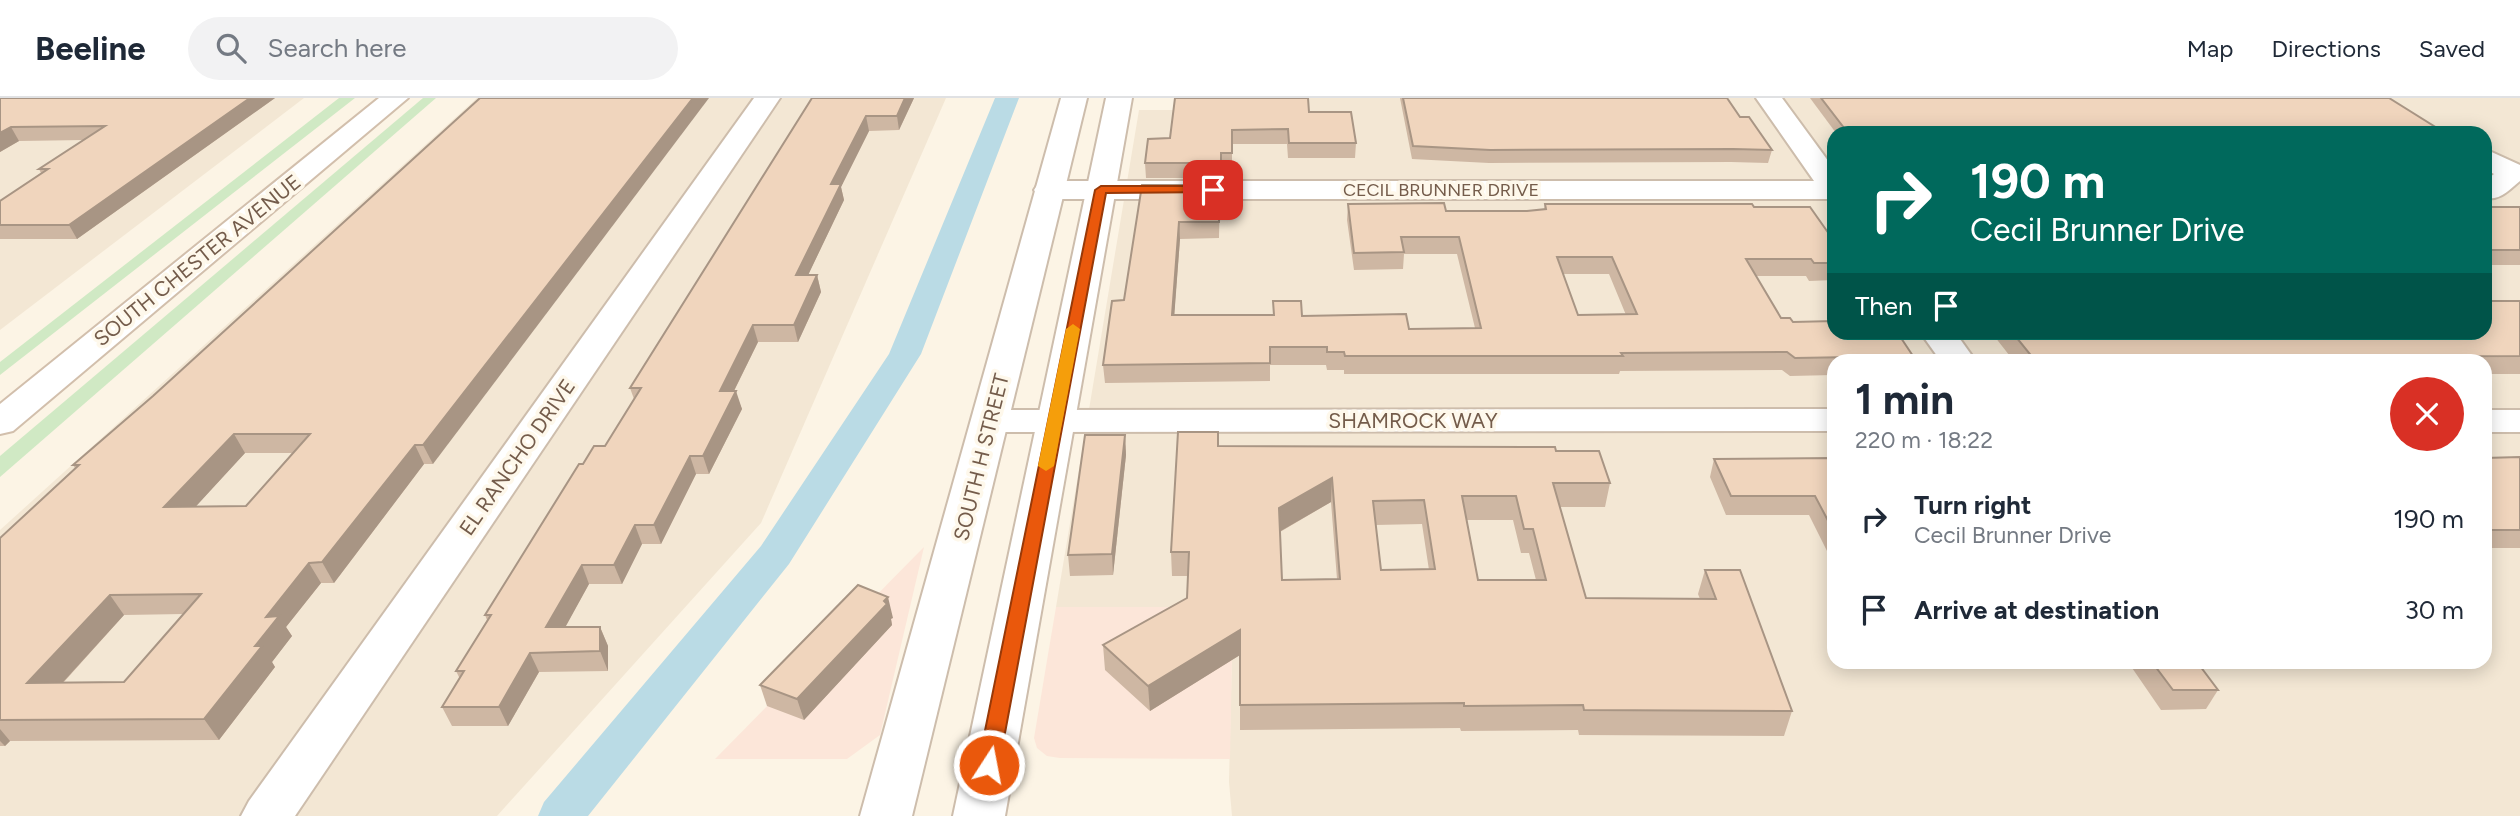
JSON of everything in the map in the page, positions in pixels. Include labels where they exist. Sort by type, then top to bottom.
[{"type":"street","name":"SOUTH CHESTER AVENUE","points":[[0,423],[395,98]]},
{"type":"street","name":"EL RANCHO DRIVE","points":[[267,816],[767,98]]},
{"type":"street","name":"SOUTH H STREET","points":[[886,816],[1074,98]]},
{"type":"street","points":[[979,816],[1119,98]]},
{"type":"street","points":[[1769,98],[1827,179]]},
{"type":"street","points":[[2492,161],[2513,173],[2492,188]]},
{"type":"street","name":"CECIL BRUNNER DRIVE","points":[[1048,190],[1827,189]]},
{"type":"street","points":[[2492,191],[2520,192]]},
{"type":"street","name":"SHAMROCK WAY","points":[[991,421],[1827,420]]},
{"type":"street","points":[[2492,421],[2520,421]]},
{"type":"shaded area","points":[[0,98],[304,98],[0,330]]},
{"type":"shaded area","points":[[477,98],[946,98],[761,523],[497,816],[0,816],[0,530]]},
{"type":"shaded area","points":[[1259,98],[2520,98],[2520,816],[1232,816],[1229,782],[1233,608],[1056,607],[1139,110],[1259,110]]},
{"type":"shaded area","points":[[924,547],[880,735],[847,759],[715,759]]},
{"type":"shaded area","points":[[1056,607],[1233,607],[1230,759],[1060,758],[1047,756],[1037,748],[1034,738]]},
{"type":"green space","points":[[339,98],[355,98],[0,375],[0,362]]},
{"type":"green space","points":[[423,98],[436,98],[0,477],[0,456]]},
{"type":"building","points":[[0,98],[250,98],[69,225],[0,225],[0,201],[48,169],[39,169],[105,126],[11,127],[0,133]]},
{"type":"building","points":[[480,98],[693,98],[423,445],[415,445],[322,562],[309,563],[266,617],[279,616],[255,646],[262,646],[204,719],[0,720],[0,538],[79,465],[73,465],[153,396]],"holes":[[[234,434],[310,434],[246,506],[164,507]],[[201,594],[124,682],[27,683],[110,595]]]},
{"type":"building","points":[[812,98],[905,98],[897,116],[866,116],[831,184],[841,184],[796,275],[817,275],[794,325],[753,325],[720,391],[736,391],[703,456],[690,456],[654,525],[635,525],[614,565],[582,565],[546,627],[600,627],[600,651],[530,653],[499,707],[442,707],[464,671],[456,671],[491,615],[485,615],[579,464],[583,464],[594,446],[605,446],[641,388],[630,388]]},
{"type":"building","points":[[1175,98],[1308,98],[1309,112],[1351,112],[1356,143],[1289,143],[1288,129],[1232,130],[1232,153],[1221,153],[1221,163],[1145,163],[1148,139],[1170,138]]},
{"type":"building","points":[[1403,98],[1727,98],[1740,117],[1749,117],[1772,150],[1490,150],[1413,146]]},
{"type":"building","points":[[1821,98],[2389,98],[2434,126],[1843,126]]},
{"type":"building","points":[[1142,185],[1220,185],[1219,222],[1179,222],[1172,315],[1274,315],[1273,301],[1301,301],[1302,316],[1406,314],[1409,329],[1481,328],[1459,237],[1401,237],[1404,252],[1354,253],[1348,204],[1444,203],[1446,211],[1527,211],[1546,209],[1545,204],[1752,204],[1754,207],[1810,207],[1827,231],[1827,263],[1814,263],[1811,259],[1746,259],[1781,318],[1790,318],[1793,322],[1827,321],[1827,340],[1902,340],[1912,354],[1827,354],[1827,357],[1795,358],[1787,352],[1621,353],[1623,356],[1345,356],[1344,352],[1327,352],[1327,347],[1270,347],[1270,363],[1103,365],[1112,301],[1124,300]],"holes":[[[1557,257],[1612,257],[1637,314],[1578,315]]]},
{"type":"building","points":[[2492,207],[2520,207],[2520,250],[2492,250]]},
{"type":"building","points":[[2492,301],[2520,301],[2520,356],[2030,354],[2018,340],[2492,340]]},
{"type":"building","points":[[1178,432],[1218,432],[1218,446],[1555,447],[1556,451],[1599,451],[1610,483],[1553,483],[1586,598],[1716,599],[1705,570],[1740,570],[1792,711],[1584,710],[1583,705],[1464,706],[1464,703],[1240,705],[1240,630],[1148,686],[1103,645],[1187,598],[1189,552],[1171,552]],"holes":[[[1332,478],[1340,579],[1282,580],[1279,508]],[[1462,496],[1516,496],[1524,529],[1533,529],[1546,580],[1478,580]],[[1424,500],[1435,569],[1381,570],[1373,501]]]},
{"type":"building","points":[[1085,435],[1125,435],[1112,554],[1068,555]]},
{"type":"building","points":[[2520,457],[2520,530],[2492,530],[2492,458]]},
{"type":"building","points":[[1827,458],[1827,519],[1815,496],[1731,496],[1714,459]]},
{"type":"building","points":[[858,585],[888,597],[884,601],[887,604],[797,699],[760,685]]},
{"type":"building","points":[[2157,669],[2202,669],[2218,690],[2173,690]]},
{"type":"waterway","points":[[561,816],[775,555],[905,354],[1007,98]]},
{"type":"slow traffic","points":[[1046,466],[1073,329]]},
{"type":"route","points":[[989,765],[1101,190],[1213,190]]}]
